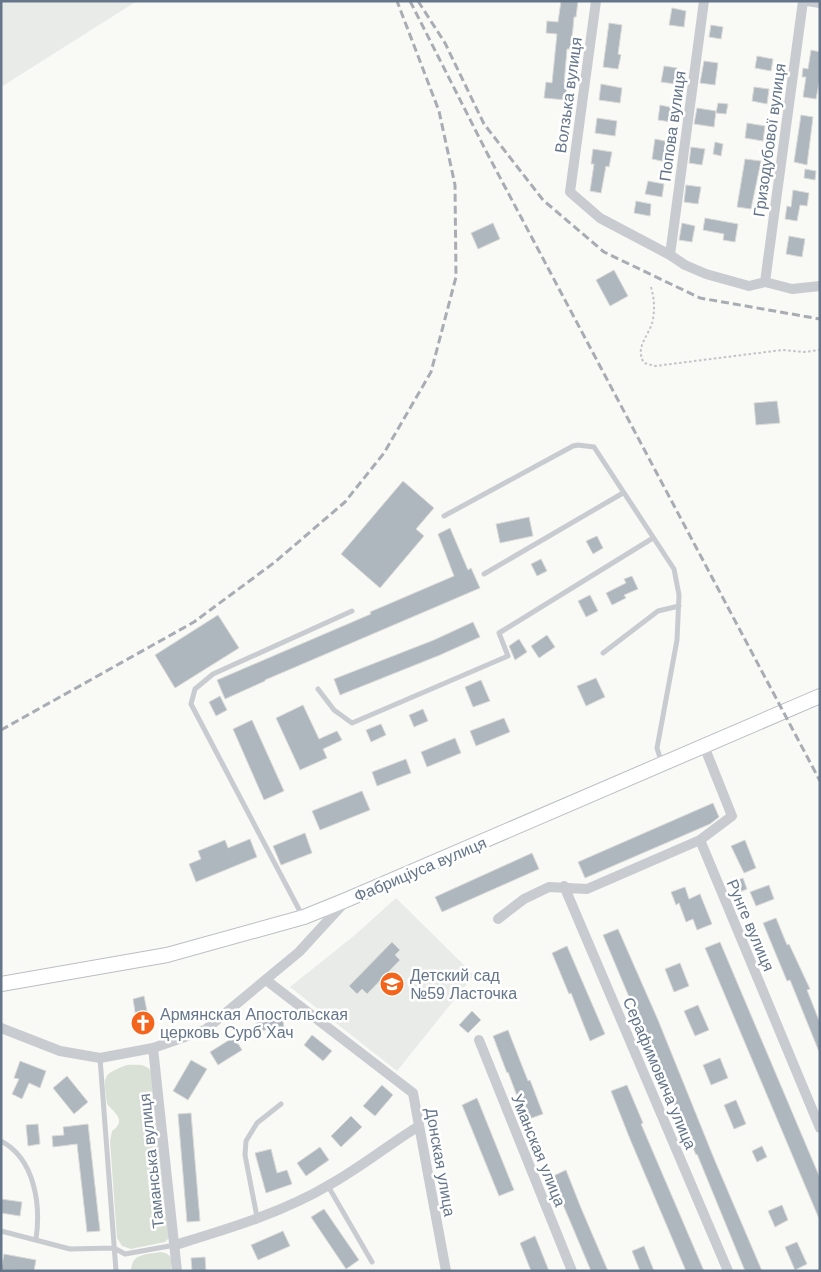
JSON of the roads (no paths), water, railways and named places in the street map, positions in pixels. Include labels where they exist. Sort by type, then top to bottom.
[{"type":"main road","name":"Фабриціуса вулиця","points":[[1,984],[167,955],[304,917],[820,696]]},
{"type":"street","name":"Волзька вулиця","points":[[596,1],[570,192],[600,218],[670,255]]},
{"type":"street","name":"Попова вулиця","points":[[670,255],[704,1]]},
{"type":"street","name":"Гризодубової вулиця","points":[[764,282],[803,1]]},
{"type":"street","points":[[807,1],[820,3]]},
{"type":"street","points":[[670,255],[692,268],[749,286],[764,282],[792,289],[820,286]]},
{"type":"street","points":[[498,919],[524,899],[550,887],[564,886],[587,889],[700,840],[732,816],[704,746]]},
{"type":"street","name":"Рунге вулиця","points":[[700,840],[820,1128]]},
{"type":"street","name":"Серафимовича улица","points":[[564,886],[728,1271]]},
{"type":"street","points":[[1,1028],[60,1051],[100,1058],[153,1048],[205,1030],[299,952],[346,900]]},
{"type":"street","name":"Донская улица","points":[[266,980],[414,1093],[446,1271]]},
{"type":"street","name":"Уманская улица","points":[[479,1040],[572,1271]]},
{"type":"street","name":"Таманська вулиця","points":[[153,1048],[177,1271]]},
{"type":"street","points":[[175,1245],[229,1228],[328,1186],[419,1126]]},
{"type":"lane","points":[[444,516],[578,444],[594,447],[674,569],[680,596],[677,640],[657,748],[662,764]]},
{"type":"lane","points":[[484,574],[623,493]]},
{"type":"lane","points":[[318,689],[334,710],[352,722],[508,656],[499,633],[653,538]]},
{"type":"lane","points":[[603,653],[658,611],[679,606]]},
{"type":"lane","points":[[304,917],[192,704],[195,689],[214,674],[352,611]]},
{"type":"lane","points":[[100,1058],[116,1271]]},
{"type":"lane","points":[[257,1217],[245,1155],[246,1141],[257,1123],[281,1104]]},
{"type":"lane","points":[[1,1141],[10,1146],[24,1162],[33,1183],[37,1204],[38,1223],[36,1239]]},
{"type":"lane","points":[[328,1186],[372,1262]]},
{"type":"lane","points":[[1,1231],[70,1249],[114,1248],[125,1254],[175,1245]]},
{"type":"railway","points":[[1,730],[194,622],[275,562],[345,502],[384,453],[431,372],[456,277],[455,185],[439,111],[397,1]]},
{"type":"railway","points":[[410,1],[487,153],[820,781]]},
{"type":"railway","points":[[418,1],[445,43],[484,124],[543,200],[604,252],[700,298],[820,319]]},
{"type":"place","name":"Детский сад №59 Ласточка","points":[[392,984]]},
{"type":"place","name":"Армянская Апостольская церковь Сурб Хач","points":[[143,1023]]}]
